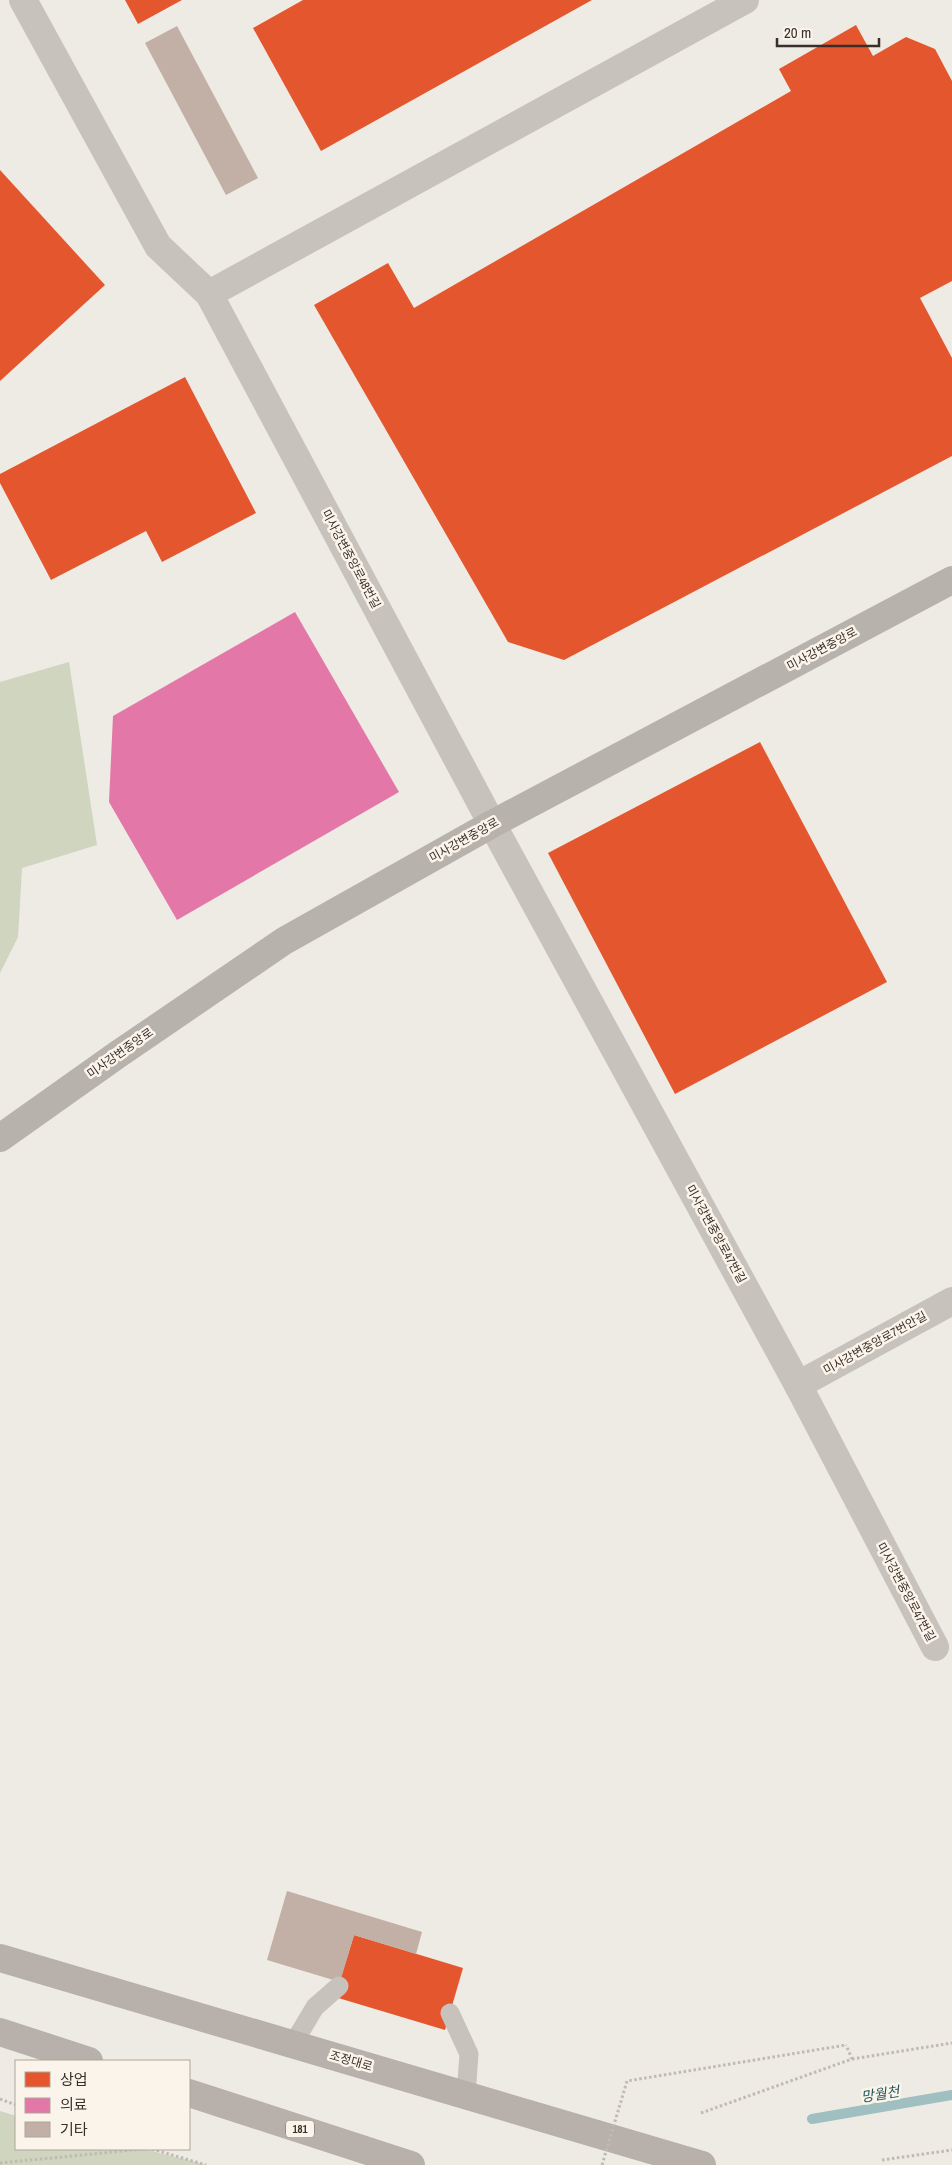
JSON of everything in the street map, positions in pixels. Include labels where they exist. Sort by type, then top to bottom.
[{"type":"main road","name":"조정대로","points":[[0,1958],[702,2165]]},
{"type":"main road","points":[[0,2032],[86,2060]]},
{"type":"main road","name":"181","points":[[190,2093],[411,2165]]},
{"type":"street","name":"미사강변중앙로48번길","points":[[23,0],[158,246],[209,294],[492,824]]},
{"type":"street","points":[[209,294],[745,0]]},
{"type":"street","name":"미사강변중앙로","points":[[0,1138],[117,1055],[284,941],[492,824],[952,580]]},
{"type":"street","name":"미사강변중앙로47번길","points":[[492,824],[798,1385],[935,1647]]},
{"type":"street","name":"미사강변중앙로7번안길","points":[[798,1385],[952,1301]]},
{"type":"lane","points":[[294,2044],[314,2007],[339,1986]]},
{"type":"lane","points":[[450,2013],[469,2054],[466,2095]]},
{"type":"path","points":[[701,2112],[852,2059],[952,2043]]},
{"type":"path","points":[[602,2165],[627,2080],[846,2045],[852,2059]]},
{"type":"path","points":[[0,2099],[15,2105]]},
{"type":"path","points":[[0,2161],[132,2150]]},
{"type":"path","points":[[155,2150],[206,2165]]},
{"type":"path","points":[[882,2160],[952,2150]]},
{"type":"green space","points":[[69,662],[97,845],[22,868],[18,937],[0,973],[0,682]]},
{"type":"green space","points":[[0,2111],[15,2116],[15,2150],[148,2150],[207,2165],[0,2165]]},
{"type":"building: 상업","points":[[125,0],[182,0],[138,24]]},
{"type":"building: 상업","points":[[303,0],[592,0],[321,151],[253,28]]},
{"type":"building: 상업","points":[[856,25],[873,56],[906,37],[935,49],[952,81],[952,281],[920,298],[952,358],[952,456],[564,660],[508,642],[314,305],[388,263],[414,308],[791,91],[779,69]]},
{"type":"building: 상업","points":[[0,170],[105,285],[0,381]]},
{"type":"building: 상업","points":[[185,377],[256,513],[162,562],[146,531],[51,580],[0,483],[0,474]]},
{"type":"building: 상업","points":[[760,742],[887,982],[675,1094],[548,853]]},
{"type":"building: 상업","points":[[354,1935],[463,1968],[445,2030],[335,1997]]},
{"type":"building: 의료","points":[[295,612],[399,792],[177,920],[109,802],[113,716]]},
{"type":"building: 기타","points":[[177,26],[258,178],[226,195],[145,43]]},
{"type":"building: 기타","points":[[287,1891],[422,1932],[416,1954],[354,1935],[340,1982],[267,1960]]},
{"type":"waterway","name":"망월천","points":[[812,2119],[952,2095]]}]
